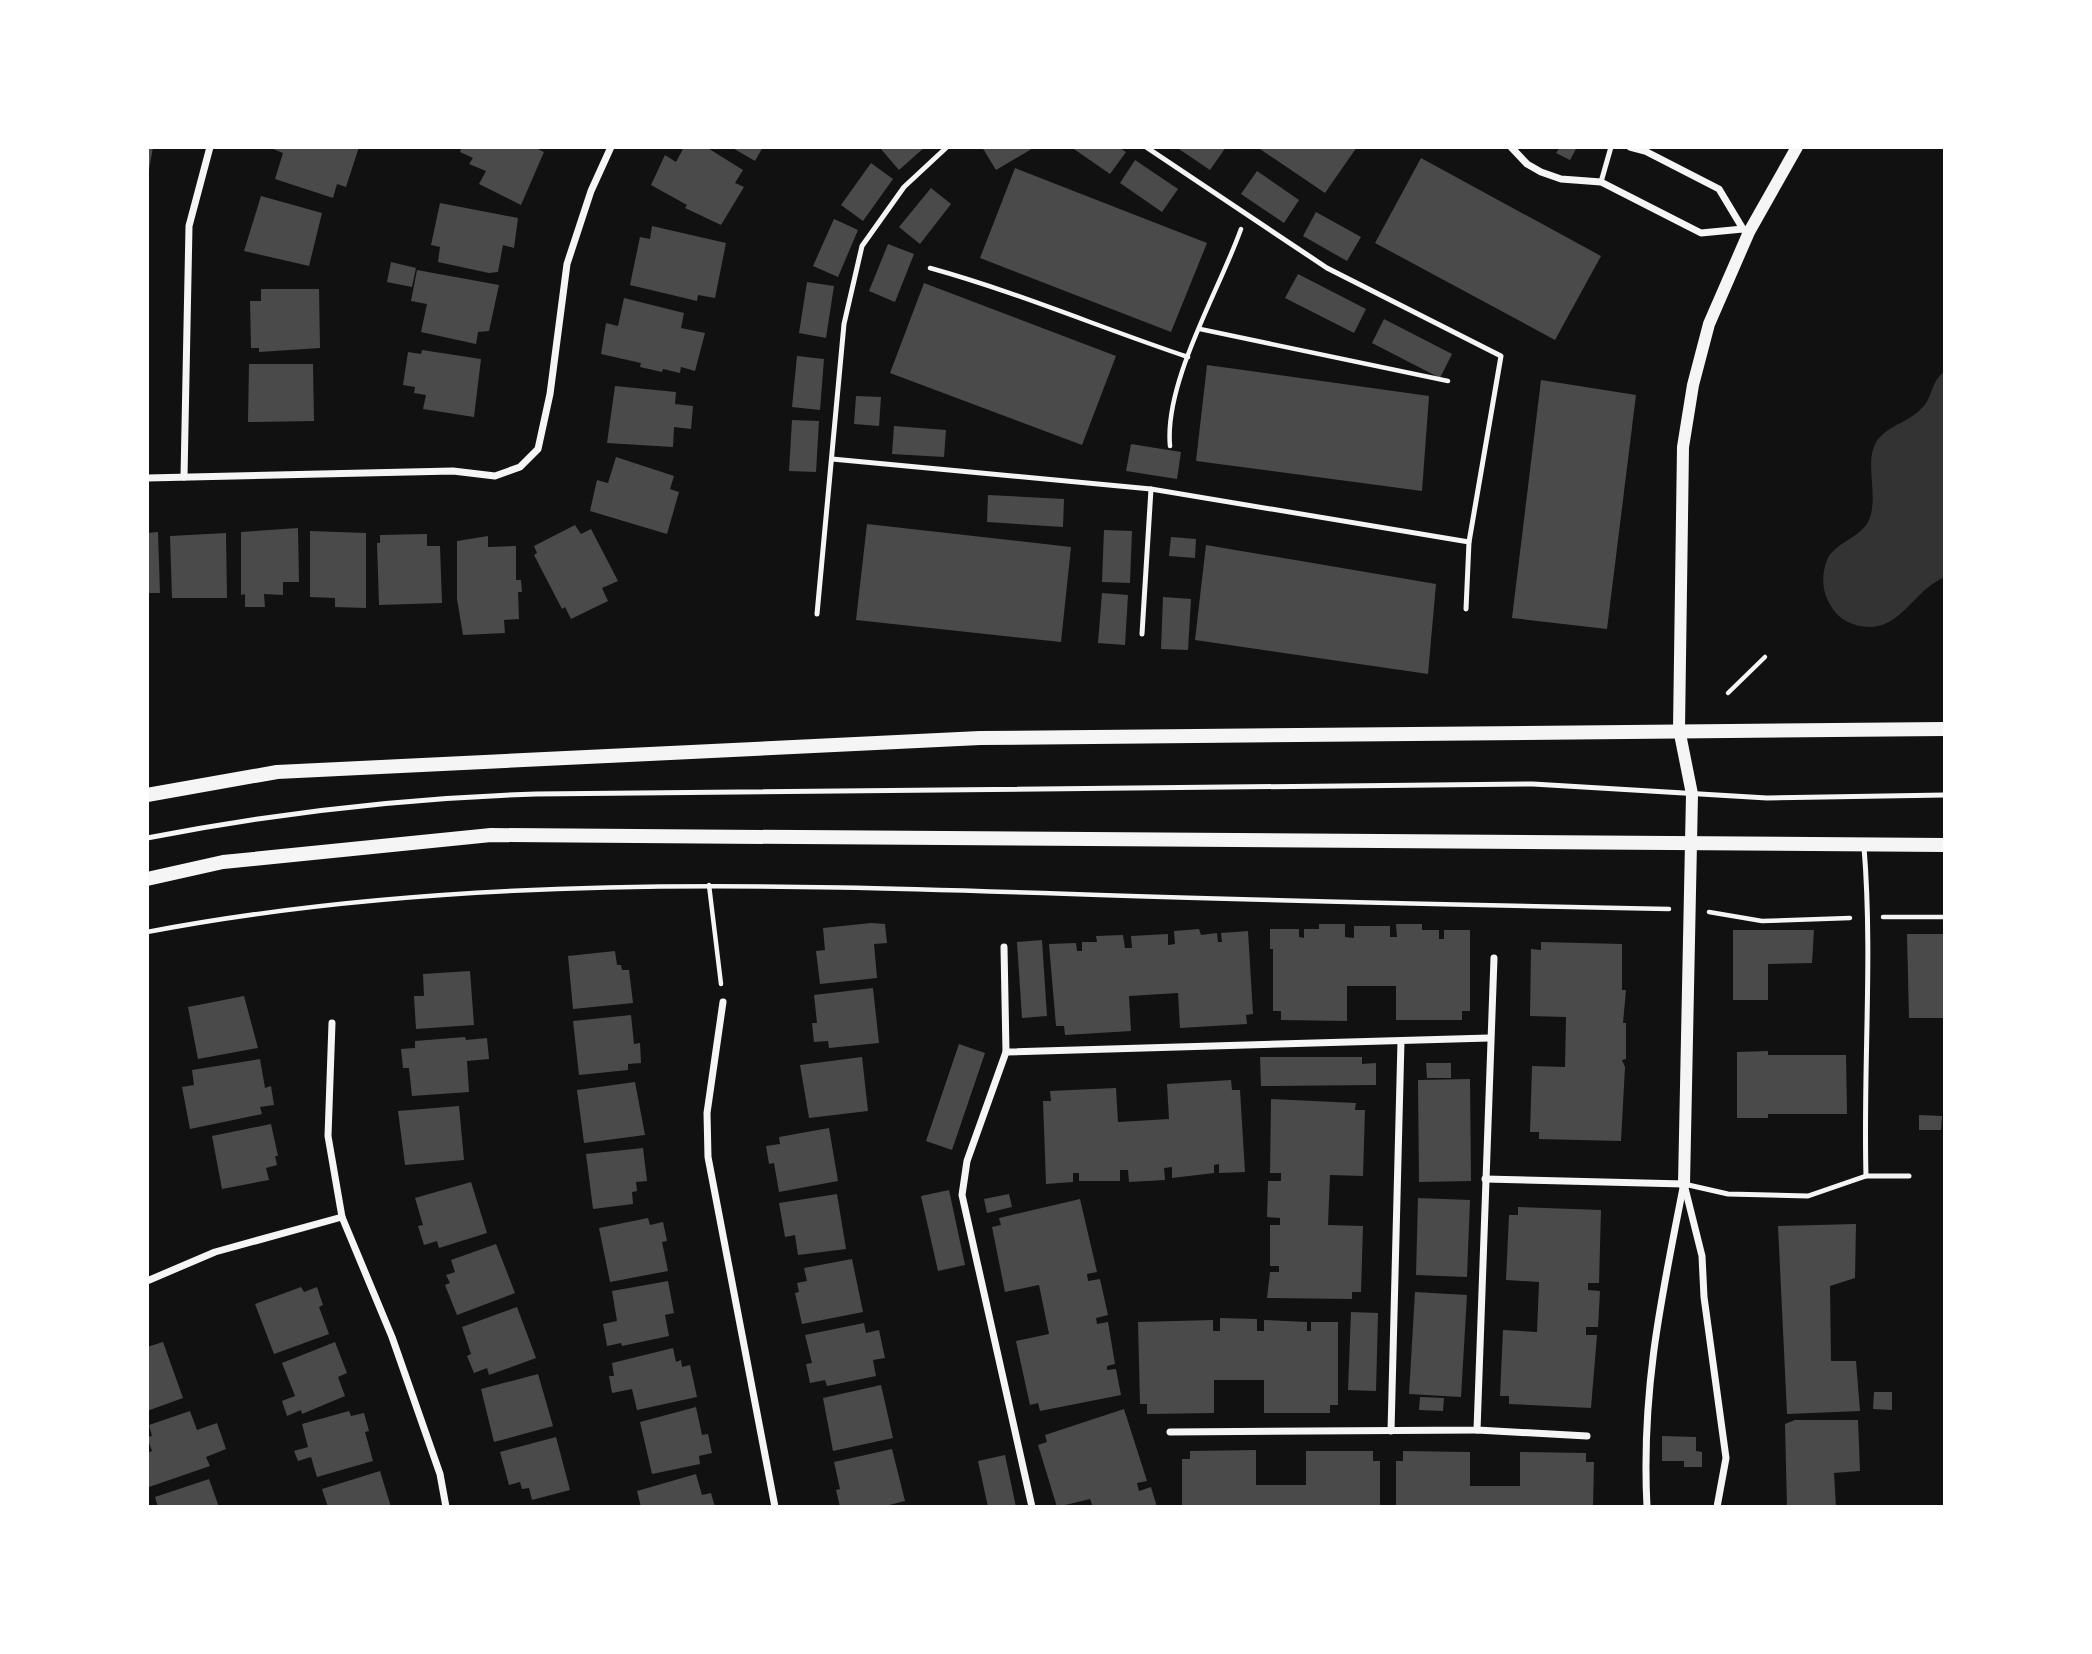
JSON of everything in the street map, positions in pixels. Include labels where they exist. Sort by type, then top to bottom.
[{"type":"main road","points":[[147,795],[276,772],[980,738],[1679,729],[1945,729]]},
{"type":"main road","points":[[147,879],[223,862],[491,835],[1945,845]]},
{"type":"street","points":[[184,477],[189,226],[210,147]]},
{"type":"street","points":[[147,478],[453,471],[495,476],[520,467],[538,449],[550,394],[567,264],[591,191],[611,147]]},
{"type":"street","points":[[1511,147],[1527,164],[1541,172],[1561,179],[1601,182],[1700,233],[1746,231]]},
{"type":"street","points":[[1630,147],[1643,149],[1719,189],[1746,231]]},
{"type":"street","points":[[1647,1507],[1644,1451],[1648,1378],[1684,1184],[1692,794],[1679,729],[1683,447],[1693,385],[1709,324],[1746,231],[1797,147]]},
{"type":"street","points":[[1004,947],[1006,1052],[967,1161],[962,1195],[1032,1507]]},
{"type":"street","points":[[1476,1430],[1494,958]]},
{"type":"street","points":[[723,1002],[706,1113],[708,1157],[775,1507]]},
{"type":"street","points":[[332,1023],[328,1136],[342,1217],[392,1337],[440,1474],[446,1507]]},
{"type":"street","points":[[1006,1052],[1489,1038]]},
{"type":"street","points":[[1391,1431],[1401,1041]]},
{"type":"street","points":[[1485,1179],[1684,1184]]},
{"type":"street","points":[[1684,1184],[1702,1256],[1704,1297],[1727,1458],[1717,1507]]},
{"type":"street","points":[[147,1281],[215,1252],[342,1217]]},
{"type":"street","points":[[1170,1433],[1476,1430],[1587,1436]]},
{"type":"lane","points":[[817,614],[844,324],[862,246],[904,187],[947,147]]},
{"type":"lane","points":[[1146,147],[1327,268],[1501,356],[1469,542],[1466,608]]},
{"type":"lane","points":[[1601,182],[1611,147]]},
{"type":"lane","points":[[832,459],[1151,489],[1469,542]]},
{"type":"lane","points":[[1142,634],[1151,489]]},
{"type":"lane","points":[[147,838],[222,823],[333,809],[464,796],[536,793],[1533,784],[1767,798],[1945,796]]},
{"type":"lane","points":[[1863,844],[1870,918],[1864,1083],[1866,1176]]},
{"type":"lane","points":[[1684,1184],[1728,1194],[1808,1196],[1866,1176],[1909,1176]]},
{"type":"path","points":[[1170,446],[1168,424],[1188,356],[1246,215]]},
{"type":"path","points":[[930,268],[998,287],[1085,322],[1188,356]]},
{"type":"path","points":[[1200,329],[1448,381]]},
{"type":"path","points":[[1728,693],[1765,657]]},
{"type":"path","points":[[709,885],[723,1002]]},
{"type":"path","points":[[147,932],[247,913],[426,895],[709,885],[1689,909],[1762,921],[1945,916]]},
{"type":"shaded area","points":[[1945,371],[1945,577],[1887,623],[1872,627],[1856,625],[1835,613],[1828,601],[1823,584],[1827,560],[1869,520],[1873,499],[1871,465],[1875,445],[1885,433],[1923,407],[1937,379]]},
{"type":"building","points":[[147,147],[153,147],[148,176],[147,175]]},
{"type":"building","points":[[268,147],[359,147],[346,187],[337,184],[333,198],[275,179],[283,153]]},
{"type":"building","points":[[462,147],[534,147],[544,152],[521,205],[479,184],[486,171],[469,164],[473,158],[460,152]]},
{"type":"building","points":[[684,147],[706,147],[743,170],[735,183],[744,187],[721,225],[685,208],[687,205],[651,185],[665,155],[676,162]]},
{"type":"building","points":[[731,147],[763,147],[755,161]]},
{"type":"building","points":[[925,147],[899,170],[881,149]]},
{"type":"building","points":[[982,147],[1035,147],[996,170]]},
{"type":"building","points":[[1071,147],[1118,147],[1126,152],[1110,174]]},
{"type":"building","points":[[1176,147],[1226,147],[1210,170]]},
{"type":"building","points":[[1257,147],[1357,147],[1325,193]]},
{"type":"building","points":[[1560,147],[1577,147],[1570,160],[1556,153]]},
{"type":"building","points":[[1421,158],[1601,256],[1555,340],[1375,243]]},
{"type":"building","points":[[1135,160],[1178,189],[1162,212],[1120,183]]},
{"type":"building","points":[[871,163],[893,179],[863,221],[841,205]]},
{"type":"building","points":[[1015,168],[1207,243],[1171,332],[980,258]]},
{"type":"building","points":[[1257,171],[1299,200],[1284,223],[1241,194]]},
{"type":"building","points":[[931,188],[951,204],[920,244],[899,227]]},
{"type":"building","points":[[261,196],[322,213],[309,266],[244,251]]},
{"type":"building","points":[[440,203],[518,218],[514,248],[503,245],[498,272],[489,273],[438,262],[440,247],[431,245]]},
{"type":"building","points":[[1316,212],[1361,237],[1347,261],[1303,236]]},
{"type":"building","points":[[834,219],[858,230],[838,277],[813,266]]},
{"type":"building","points":[[652,226],[726,243],[715,298],[698,295],[697,301],[630,285],[640,237],[650,239]]},
{"type":"building","points":[[888,244],[914,254],[895,302],[869,291]]},
{"type":"building","points":[[391,262],[416,268],[412,287],[387,282]]},
{"type":"building","points":[[417,270],[499,285],[489,331],[478,332],[476,344],[421,332],[427,304],[411,301]]},
{"type":"building","points":[[1298,274],[1366,309],[1354,333],[1285,298]]},
{"type":"building","points":[[807,282],[834,286],[826,338],[799,333]]},
{"type":"building","points":[[924,283],[1116,356],[1082,445],[890,373]]},
{"type":"building","points":[[261,289],[319,289],[320,348],[259,352],[259,348],[251,348],[250,301],[261,301]]},
{"type":"building","points":[[624,298],[684,313],[681,328],[705,333],[695,371],[681,367],[680,373],[663,369],[662,372],[640,367],[641,363],[601,354],[606,323],[618,326]]},
{"type":"building","points":[[1384,319],[1452,354],[1440,378],[1372,343]]},
{"type":"building","points":[[422,350],[481,359],[474,417],[423,409],[426,395],[414,393],[415,387],[403,385],[408,352],[421,354]]},
{"type":"building","points":[[797,356],[824,359],[820,410],[792,407]]},
{"type":"building","points":[[249,364],[313,364],[314,421],[248,422]]},
{"type":"building","points":[[1207,365],[1429,396],[1422,491],[1196,461]]},
{"type":"building","points":[[1541,380],[1636,395],[1607,629],[1512,618]]},
{"type":"building","points":[[615,386],[676,392],[675,404],[693,406],[691,429],[674,427],[673,447],[607,443]]},
{"type":"building","points":[[856,396],[881,397],[879,426],[854,424]]},
{"type":"building","points":[[792,420],[819,421],[816,472],[789,471]]},
{"type":"building","points":[[894,426],[946,430],[944,457],[892,454]]},
{"type":"building","points":[[1131,444],[1181,452],[1177,479],[1126,471]]},
{"type":"building","points":[[616,457],[674,476],[670,489],[679,492],[667,534],[590,511],[597,480],[608,483]]},
{"type":"building","points":[[988,495],[1064,499],[1063,527],[987,522]]},
{"type":"building","points":[[867,524],[1071,547],[1061,642],[856,620]]},
{"type":"building","points":[[575,525],[581,534],[591,529],[618,581],[602,588],[608,601],[571,619],[565,607],[562,609],[534,555],[537,553],[534,546]]},
{"type":"building","points":[[298,528],[299,582],[283,582],[283,595],[264,594],[265,607],[245,607],[245,594],[241,595],[241,532]]},
{"type":"building","points":[[1104,530],[1132,531],[1130,583],[1102,582]]},
{"type":"building","points":[[310,531],[366,533],[366,608],[335,607],[335,598],[310,597]]},
{"type":"building","points":[[158,532],[160,593],[147,593],[147,533]]},
{"type":"building","points":[[226,533],[227,598],[172,598],[170,536]]},
{"type":"building","points":[[427,534],[427,546],[440,546],[442,603],[379,605],[377,543],[380,543],[380,535]]},
{"type":"building","points":[[488,536],[488,547],[516,546],[516,580],[521,580],[522,592],[518,592],[519,619],[504,620],[505,633],[463,635],[457,599],[457,541]]},
{"type":"building","points":[[1171,537],[1196,539],[1195,558],[1169,556]]},
{"type":"building","points":[[1206,545],[1436,584],[1428,674],[1195,640]]},
{"type":"building","points":[[1102,593],[1128,595],[1125,645],[1098,643]]},
{"type":"building","points":[[1163,597],[1191,599],[1188,650],[1161,649]]},
{"type":"building","points":[[885,924],[887,943],[874,944],[877,978],[820,984],[816,951],[825,950],[823,928]]},
{"type":"building","points":[[1319,924],[1345,924],[1345,937],[1354,938],[1354,926],[1390,926],[1390,937],[1397,937],[1396,924],[1422,924],[1422,930],[1439,930],[1439,939],[1444,939],[1444,930],[1470,930],[1470,1011],[1462,1011],[1462,1020],[1396,1020],[1396,986],[1347,986],[1347,1021],[1281,1020],[1281,1011],[1273,1011],[1273,949],[1270,949],[1270,929],[1299,929],[1299,937],[1304,938],[1304,929],[1319,929]]},
{"type":"building","points":[[1199,929],[1201,935],[1217,933],[1218,942],[1222,942],[1221,933],[1248,931],[1253,1014],[1246,1015],[1247,1024],[1180,1028],[1178,993],[1129,996],[1131,1031],[1065,1035],[1064,1026],[1056,1026],[1049,944],[1076,943],[1077,951],[1082,951],[1082,942],[1097,942],[1096,936],[1123,935],[1125,948],[1132,948],[1131,936],[1168,934],[1168,945],[1175,944],[1174,931]]},
{"type":"building","points":[[1733,930],[1814,930],[1812,963],[1768,964],[1768,1000],[1733,1000]]},
{"type":"building","points":[[1907,934],[1945,934],[1945,1018],[1909,1018]]},
{"type":"building","points":[[1042,940],[1047,1016],[1022,1018],[1017,942]]},
{"type":"building","points":[[1541,942],[1622,944],[1622,990],[1626,990],[1623,1023],[1626,1023],[1626,1059],[1622,1060],[1625,1067],[1621,1141],[1539,1139],[1539,1132],[1530,1132],[1532,1066],[1565,1067],[1566,1017],[1530,1016],[1531,949],[1541,950]]},
{"type":"building","points":[[615,951],[617,965],[621,965],[622,970],[629,970],[633,1003],[573,1009],[568,956]]},
{"type":"building","points":[[470,971],[474,1025],[416,1029],[414,996],[424,996],[423,974]]},
{"type":"building","points":[[873,988],[879,1043],[829,1048],[828,1041],[814,1042],[812,1023],[817,1023],[814,995]]},
{"type":"building","points":[[244,996],[258,1048],[198,1059],[188,1007]]},
{"type":"building","points":[[631,1015],[634,1044],[640,1043],[641,1063],[628,1064],[628,1070],[579,1075],[573,1021]]},
{"type":"building","points":[[465,1037],[466,1040],[487,1038],[489,1059],[467,1061],[469,1092],[412,1096],[409,1068],[403,1068],[401,1049],[415,1048],[415,1041]]},
{"type":"building","points":[[959,1044],[985,1053],[952,1150],[926,1141]]},
{"type":"building","points":[[1768,1051],[1768,1055],[1846,1055],[1847,1114],[1768,1114],[1768,1118],[1737,1118],[1737,1052]]},
{"type":"building","points":[[862,1057],[868,1111],[809,1118],[800,1065]]},
{"type":"building","points":[[1260,1057],[1362,1057],[1362,1064],[1376,1063],[1376,1085],[1261,1086]]},
{"type":"building","points":[[260,1059],[265,1088],[271,1086],[274,1105],[260,1107],[262,1114],[190,1129],[182,1087],[194,1085],[192,1070]]},
{"type":"building","points":[[1426,1063],[1451,1063],[1451,1078],[1427,1078]]},
{"type":"building","points":[[1470,1079],[1471,1181],[1419,1182],[1418,1080]]},
{"type":"building","points":[[1231,1080],[1232,1090],[1240,1090],[1245,1172],[1219,1173],[1219,1164],[1214,1165],[1214,1173],[1172,1178],[1172,1167],[1164,1168],[1165,1180],[1129,1182],[1128,1170],[1120,1170],[1120,1181],[1079,1181],[1079,1173],[1073,1173],[1073,1182],[1046,1184],[1043,1101],[1051,1101],[1050,1091],[1116,1088],[1118,1122],[1169,1119],[1167,1084]]},
{"type":"building","points":[[635,1082],[645,1135],[584,1143],[577,1090]]},
{"type":"building","points":[[1271,1099],[1356,1103],[1355,1110],[1365,1110],[1363,1176],[1330,1175],[1328,1225],[1363,1226],[1361,1292],[1352,1292],[1352,1299],[1267,1298],[1270,1272],[1279,1272],[1279,1266],[1270,1266],[1270,1225],[1280,1225],[1280,1218],[1267,1217],[1268,1181],[1281,1181],[1281,1173],[1270,1173]]},
{"type":"building","points":[[459,1106],[464,1160],[405,1165],[398,1111]]},
{"type":"building","points":[[1919,1115],[1942,1116],[1941,1130],[1919,1130]]},
{"type":"building","points":[[271,1124],[278,1156],[275,1156],[277,1165],[266,1168],[269,1180],[222,1189],[212,1136]]},
{"type":"building","points":[[829,1128],[838,1181],[779,1192],[774,1163],[769,1164],[766,1146],[780,1144],[779,1137]]},
{"type":"building","points":[[643,1148],[647,1181],[636,1182],[637,1191],[632,1192],[633,1204],[593,1209],[586,1154]]},
{"type":"building","points":[[471,1182],[487,1233],[439,1248],[437,1241],[424,1245],[418,1226],[423,1225],[415,1198]]},
{"type":"building","points":[[949,1190],[965,1265],[938,1271],[921,1196]]},
{"type":"building","points":[[837,1194],[846,1249],[798,1255],[795,1235],[785,1237],[779,1203]]},
{"type":"building","points":[[1009,1194],[1012,1207],[987,1213],[984,1199]]},
{"type":"building","points":[[1418,1198],[1470,1200],[1467,1277],[1416,1275]]},
{"type":"building","points":[[1080,1199],[1097,1272],[1087,1274],[1088,1281],[1100,1279],[1108,1315],[1096,1318],[1097,1324],[1108,1322],[1115,1364],[1107,1366],[1107,1370],[1116,1369],[1121,1395],[1040,1411],[1038,1403],[1030,1405],[1016,1341],[1049,1334],[1039,1285],[1005,1292],[992,1227],[1001,1225],[999,1218]]},
{"type":"building","points":[[1518,1207],[1601,1210],[1599,1283],[1588,1283],[1588,1290],[1600,1291],[1598,1327],[1586,1327],[1586,1335],[1597,1335],[1591,1408],[1509,1404],[1509,1396],[1500,1396],[1503,1330],[1537,1332],[1539,1282],[1506,1280],[1509,1215],[1518,1215]]},
{"type":"building","points":[[648,1218],[650,1225],[663,1222],[667,1241],[662,1242],[668,1271],[610,1282],[599,1228]]},
{"type":"building","points":[[1856,1224],[1855,1278],[1830,1286],[1831,1361],[1856,1361],[1860,1411],[1787,1414],[1778,1226]]},
{"type":"building","points":[[496,1244],[515,1293],[457,1315],[445,1285],[450,1283],[446,1275],[455,1272],[451,1260]]},
{"type":"building","points":[[852,1259],[863,1312],[802,1324],[795,1293],[799,1292],[797,1283],[807,1281],[804,1268]]},
{"type":"building","points":[[668,1281],[674,1313],[665,1315],[669,1336],[622,1346],[621,1343],[607,1346],[603,1324],[617,1321],[612,1291]]},
{"type":"building","points":[[301,1287],[304,1292],[317,1287],[323,1305],[319,1307],[329,1334],[274,1354],[255,1304]]},
{"type":"building","points":[[1415,1292],[1467,1295],[1461,1397],[1409,1394]]},
{"type":"building","points":[[517,1307],[536,1358],[489,1375],[487,1368],[474,1373],[467,1356],[471,1354],[462,1327]]},
{"type":"building","points":[[1351,1312],[1378,1313],[1376,1391],[1348,1390]]},
{"type":"building","points":[[1220,1318],[1257,1319],[1257,1331],[1264,1331],[1264,1320],[1307,1322],[1307,1331],[1311,1331],[1311,1322],[1338,1322],[1338,1405],[1330,1405],[1330,1413],[1264,1413],[1264,1380],[1214,1380],[1214,1413],[1147,1414],[1147,1404],[1140,1404],[1138,1322],[1213,1320],[1213,1331],[1220,1331]]},
{"type":"building","points":[[864,1323],[866,1333],[879,1330],[885,1358],[873,1360],[876,1376],[827,1386],[825,1380],[810,1383],[806,1364],[812,1363],[805,1335]]},
{"type":"building","points":[[163,1342],[183,1398],[147,1411],[147,1347]]},
{"type":"building","points":[[335,1342],[347,1373],[338,1377],[345,1396],[302,1414],[301,1410],[287,1416],[282,1401],[295,1396],[282,1363]]},
{"type":"building","points":[[673,1348],[676,1362],[681,1360],[682,1367],[690,1365],[697,1397],[637,1410],[632,1389],[612,1393],[609,1376],[614,1376],[612,1363]]},
{"type":"building","points":[[538,1374],[553,1426],[494,1442],[481,1389]]},
{"type":"building","points":[[881,1385],[893,1438],[833,1451],[823,1398]]},
{"type":"building","points":[[1874,1392],[1892,1392],[1892,1410],[1873,1409]]},
{"type":"building","points":[[1420,1397],[1444,1398],[1443,1411],[1419,1410]]},
{"type":"building","points":[[696,1407],[702,1435],[708,1434],[712,1453],[699,1456],[700,1464],[652,1474],[640,1422]]},
{"type":"building","points":[[1124,1409],[1147,1481],[1137,1483],[1139,1491],[1151,1487],[1157,1507],[1093,1507],[1090,1499],[1057,1507],[1038,1445],[1047,1442],[1045,1435]]},
{"type":"building","points":[[190,1411],[197,1430],[217,1423],[226,1449],[206,1457],[210,1466],[149,1487],[147,1453],[152,1451],[147,1437],[152,1436],[149,1425]]},
{"type":"building","points":[[349,1411],[351,1416],[364,1413],[369,1431],[365,1432],[373,1461],[317,1477],[311,1457],[298,1461],[294,1451],[308,1447],[302,1424]]},
{"type":"building","points":[[1795,1420],[1858,1420],[1860,1471],[1834,1473],[1836,1507],[1787,1507],[1785,1424]]},
{"type":"building","points":[[1662,1436],[1696,1437],[1696,1451],[1702,1452],[1702,1467],[1684,1467],[1684,1461],[1662,1461]]},
{"type":"building","points":[[556,1437],[570,1490],[532,1500],[529,1488],[522,1489],[520,1482],[509,1485],[500,1452]]},
{"type":"building","points":[[892,1449],[905,1501],[881,1507],[840,1507],[836,1490],[840,1489],[834,1462]]},
{"type":"building","points":[[1256,1450],[1256,1485],[1306,1485],[1306,1451],[1373,1451],[1373,1461],[1380,1461],[1380,1507],[1182,1507],[1182,1459],[1190,1459],[1190,1451]]},
{"type":"building","points":[[1403,1451],[1470,1452],[1470,1486],[1520,1486],[1520,1452],[1586,1453],[1586,1462],[1594,1462],[1593,1507],[1396,1507],[1396,1461],[1403,1461]]},
{"type":"building","points":[[1005,1455],[1016,1507],[988,1507],[978,1461]]},
{"type":"building","points":[[380,1471],[391,1507],[328,1507],[322,1489]]},
{"type":"building","points":[[696,1474],[702,1495],[711,1493],[715,1507],[641,1507],[637,1491]]},
{"type":"building","points":[[209,1479],[219,1507],[158,1507],[155,1497]]}]
